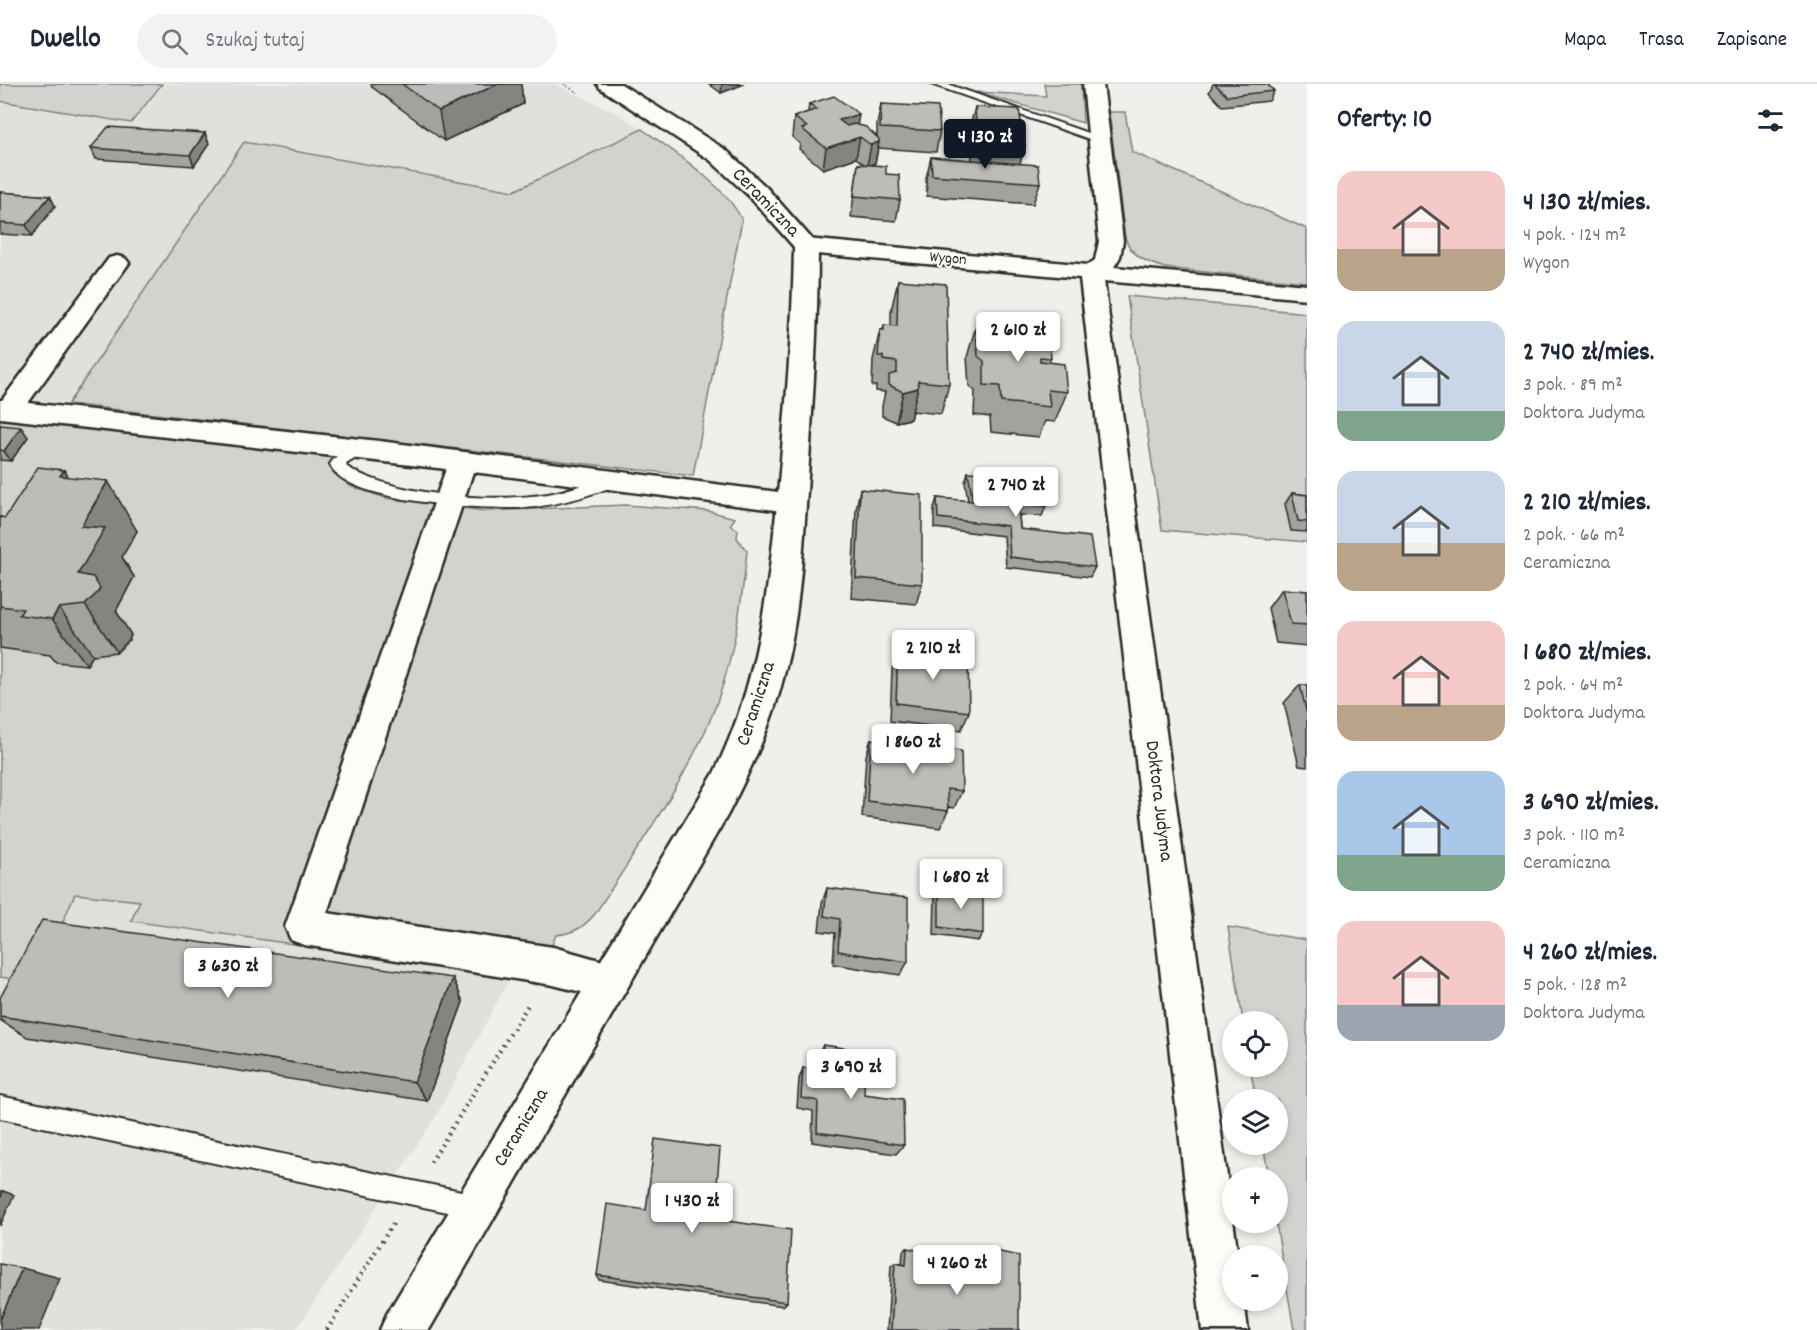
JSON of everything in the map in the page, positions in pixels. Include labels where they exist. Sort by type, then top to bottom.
[{"type":"street","name":"Ceramiczna","points":[[403,1330],[708,818],[745,742],[762,697],[773,653],[791,502],[806,317],[806,246],[758,192],[718,155],[607,84]]},
{"type":"street","points":[[1091,272],[1100,269],[1108,260],[1111,242],[1093,84]]},
{"type":"street","name":"Wygon","points":[[806,246],[1307,292]]},
{"type":"street","points":[[5,409],[117,263]]},
{"type":"street","name":"Doktora Judyma","points":[[1091,272],[1225,1330]]},
{"type":"street","points":[[5,409],[379,451],[791,502]]},
{"type":"street","points":[[462,462],[304,927],[553,966],[610,980]]},
{"type":"lane","points":[[936,84],[1099,140]]},
{"type":"lane","points":[[379,451],[351,454],[338,464],[339,470],[363,483],[449,498],[523,502],[579,493],[614,480]]},
{"type":"lane","points":[[0,1107],[476,1206]]},
{"type":"path","points":[[564,84],[587,97]]},
{"type":"path","points":[[327,1330],[553,966]]},
{"type":"shaded area","points":[[0,84],[162,84],[131,123],[0,101]]},
{"type":"shaded area","points":[[164,84],[554,84],[617,113],[642,129],[514,191],[244,142],[68,404],[0,399],[0,103],[132,124]]},
{"type":"shaded area","points":[[1044,84],[1081,84],[1083,123],[976,92],[1046,96]]},
{"type":"shaded area","points":[[1109,112],[1125,112],[1132,152],[1307,229],[1307,282],[1165,268],[1135,254],[1127,244],[1125,237]]},
{"type":"shaded area","points":[[642,129],[712,182],[742,220],[693,476],[68,404],[244,142],[514,191]]},
{"type":"shaded area","points":[[1127,296],[1307,313],[1307,542],[1162,530]]},
{"type":"shaded area","points":[[0,417],[544,914],[435,1118],[296,1330],[0,1330]]},
{"type":"shaded area","points":[[0,417],[336,452],[330,467],[350,486],[386,498],[485,511],[625,505],[708,511],[735,518],[730,525],[738,530],[737,538],[747,551],[742,595],[729,662],[708,725],[669,798],[595,914],[578,929],[556,935],[536,985],[502,974],[131,921],[140,901],[75,894],[36,982],[0,977]]},
{"type":"shaded area","points":[[1228,927],[1307,940],[1307,1330],[1294,1330],[1288,1294],[1288,1245],[1280,1245],[1278,1233],[1288,1233],[1288,1167],[1267,1167],[1265,1155],[1288,1155],[1288,1089],[1254,1089],[1252,1077],[1288,1077],[1288,1011],[1241,1011]]},
{"type":"building","points":[[402,84],[498,84],[439,111]]},
{"type":"building","points":[[1215,84],[1267,84],[1274,91],[1227,96]]},
{"type":"building","points":[[834,96],[859,114],[839,120],[847,126],[854,124],[866,127],[879,139],[879,142],[871,145],[860,137],[826,148],[802,129],[807,127],[794,117],[817,109],[809,104]]},
{"type":"building","points":[[881,104],[938,107],[940,131],[880,128]]},
{"type":"building","points":[[975,107],[1019,109],[1025,146],[977,143]]},
{"type":"building","points":[[108,127],[205,133],[190,155],[91,148]]},
{"type":"building","points":[[931,157],[1038,165],[1040,183],[932,175]]},
{"type":"building","points":[[858,164],[886,166],[886,174],[899,175],[900,200],[854,196]]},
{"type":"building","points":[[0,192],[50,196],[26,225],[0,223]]},
{"type":"building","points":[[898,280],[946,284],[949,384],[918,381],[918,388],[903,392],[889,385],[889,375],[897,373],[897,362],[883,360],[883,356],[878,356],[880,330],[884,330],[884,325],[897,326]]},
{"type":"building","points":[[1001,314],[1017,324],[1014,327],[1032,337],[1049,339],[1051,358],[1040,357],[1040,361],[1064,364],[1067,392],[1048,390],[1050,407],[1001,402],[1000,386],[984,385],[984,361],[978,356],[976,326]]},
{"type":"building","points":[[0,425],[21,427],[4,451],[0,450]]},
{"type":"building","points":[[38,467],[64,470],[60,476],[108,481],[81,526],[105,528],[78,574],[93,577],[100,588],[85,605],[59,608],[52,619],[19,615],[23,609],[0,606],[0,517],[5,518]]},
{"type":"building","points":[[968,472],[1039,476],[1046,506],[1018,504],[1020,529],[1090,537],[1095,567],[1010,557],[1008,526],[938,518],[937,498],[973,501]]},
{"type":"building","points":[[860,489],[922,495],[922,584],[856,578]]},
{"type":"building","points":[[1292,493],[1307,495],[1307,522],[1298,521]]},
{"type":"building","points":[[1282,589],[1307,591],[1307,625],[1291,624]]},
{"type":"building","points":[[898,651],[968,659],[969,712],[896,703]]},
{"type":"building","points":[[1300,685],[1307,685],[1307,714]]},
{"type":"building","points":[[871,739],[961,751],[962,791],[947,789],[948,811],[867,801]]},
{"type":"building","points":[[939,886],[983,892],[983,934],[939,927]]},
{"type":"building","points":[[827,888],[908,898],[908,962],[838,951],[840,919],[824,916]]},
{"type":"building","points":[[42,920],[453,978],[414,1082],[0,1016],[0,998]]},
{"type":"building","points":[[823,1045],[865,1051],[864,1094],[903,1099],[904,1145],[817,1132],[818,1101],[801,1098],[803,1068],[821,1071]]},
{"type":"building","points":[[655,1139],[720,1148],[714,1219],[791,1230],[787,1302],[597,1275],[607,1204],[646,1210]]},
{"type":"building","points":[[907,1248],[922,1251],[921,1268],[963,1276],[963,1263],[986,1268],[986,1249],[1019,1256],[1019,1330],[891,1330],[895,1263],[906,1265]]},
{"type":"building","points":[[0,1264],[22,1268],[0,1320]]}]
